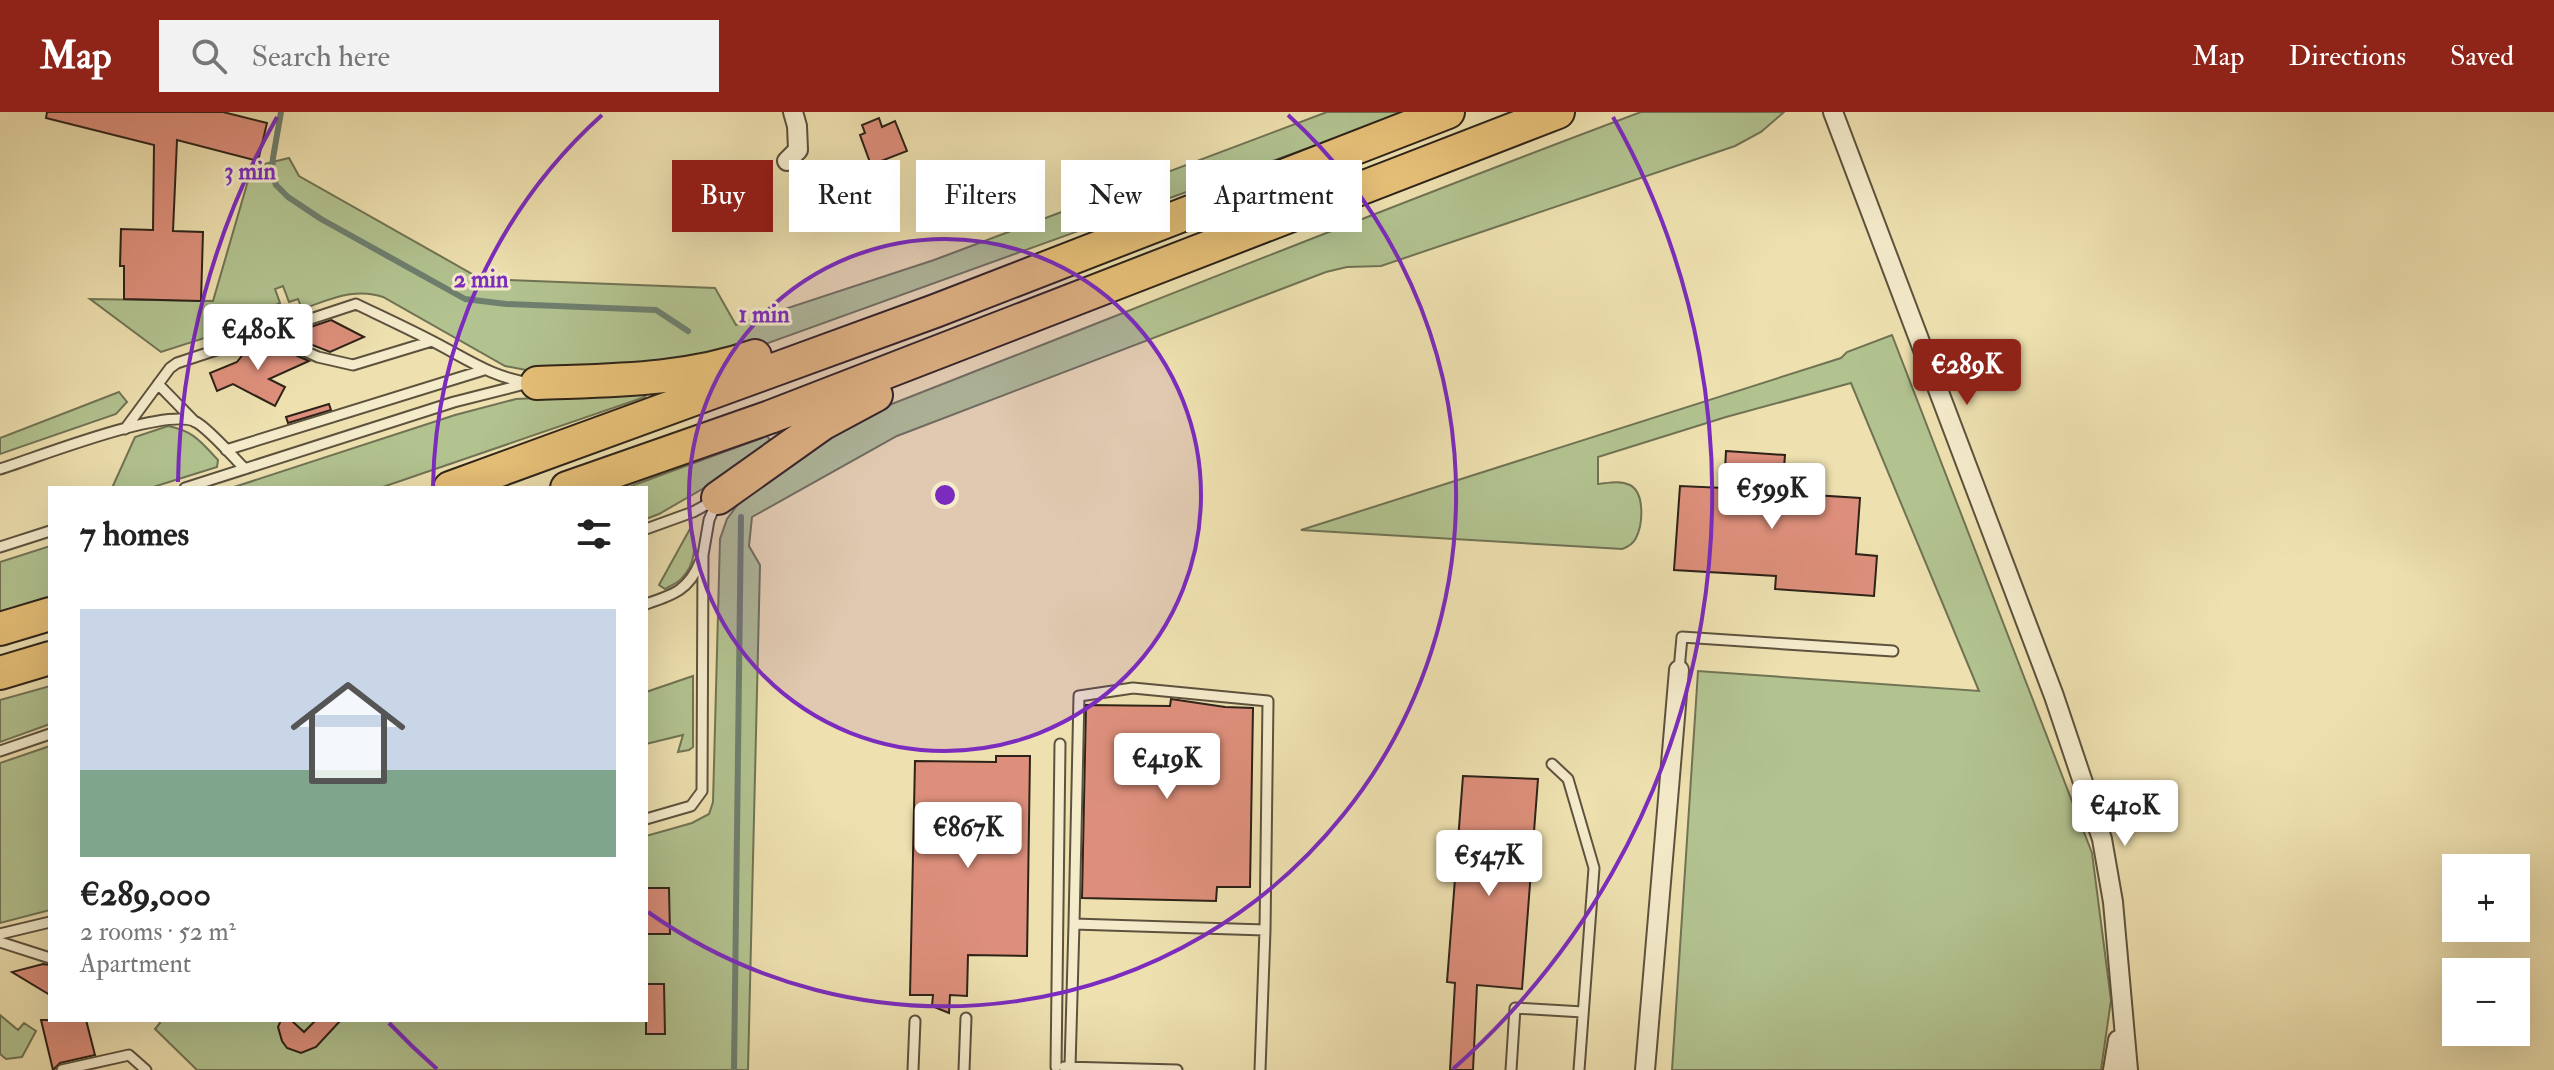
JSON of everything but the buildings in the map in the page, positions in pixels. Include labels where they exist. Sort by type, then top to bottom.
[{"type":"highway","points":[[455,486],[935,311],[1448,112]]},
{"type":"highway","points":[[573,486],[770,417],[1558,112]]},
{"type":"highway","points":[[718,498],[850,407],[1019,340],[1057,315],[1069,303]]},
{"type":"highway","points":[[537,383],[642,379],[687,373],[741,361],[857,321],[911,310],[935,311]]},
{"type":"highway","points":[[0,629],[48,615]]},
{"type":"highway","points":[[0,673],[48,659]]},
{"type":"street","points":[[787,161],[798,150],[793,112]]},
{"type":"street","points":[[1833,112],[2054,696],[2102,839],[2120,964],[2128,1070]]},
{"type":"street","points":[[1645,1070],[1679,670]]},
{"type":"street","points":[[2113,1070],[2122,1014]]},
{"type":"lane","points":[[125,429],[170,368],[177,363],[356,304],[484,370],[503,378],[537,383]]},
{"type":"lane","points":[[267,334],[318,357],[353,365],[432,341]]},
{"type":"lane","points":[[226,450],[484,370]]},
{"type":"lane","points":[[191,486],[493,390],[537,383]]},
{"type":"lane","points":[[158,384],[245,469]]},
{"type":"lane","points":[[0,469],[157,420],[176,418],[195,422]]},
{"type":"lane","points":[[648,528],[693,512],[718,498]]},
{"type":"lane","points":[[648,818],[691,806],[702,791],[703,555],[709,520],[718,498]]},
{"type":"lane","points":[[0,547],[48,532]]},
{"type":"lane","points":[[648,603],[678,593],[697,569],[703,555]]},
{"type":"lane","points":[[1679,670],[1682,637],[1893,651]]},
{"type":"lane","points":[[1070,1067],[1079,696],[1133,688],[1268,701],[1260,1070]]},
{"type":"lane","points":[[0,751],[48,735]]},
{"type":"lane","points":[[1060,744],[1055,1068],[1177,1070]]},
{"type":"lane","points":[[1552,764],[1568,779],[1594,868],[1579,1070]]},
{"type":"lane","points":[[0,934],[48,922]]},
{"type":"lane","points":[[1074,924],[1265,930]]},
{"type":"lane","points":[[0,942],[48,957]]},
{"type":"lane","points":[[1511,1070],[1515,1008],[1583,1012]]},
{"type":"lane","points":[[964,1070],[966,1018]]},
{"type":"lane","points":[[913,1070],[915,1021]]},
{"type":"lane","points":[[62,1070],[129,1055],[146,1070]]},
{"type":"green space","points":[[1327,112],[1408,112],[1275,160],[1200,160]]},
{"type":"green space","points":[[1641,112],[1784,112],[1761,132],[1735,146],[1381,266],[1347,267],[1326,272],[897,436],[752,517],[749,546],[760,565],[748,1070],[197,1070],[155,1029],[159,1022],[648,1022],[648,835],[692,823],[709,814],[713,802],[720,539],[727,519],[744,496],[825,437],[874,411],[1328,232],[1362,232],[1362,219]]},
{"type":"green space","points":[[289,158],[299,176],[481,279],[715,288],[736,325],[934,260],[1008,232],[1045,232],[1045,218],[1061,212],[1061,232],[1076,232],[735,355],[567,372],[505,366],[373,294],[352,294],[302,309],[298,299],[289,302],[283,286],[275,289],[280,303],[267,309],[270,317],[161,352],[90,299],[213,301],[252,167]]},
{"type":"green space","points":[[1186,165],[1186,192],[1170,198],[1170,171]]},
{"type":"green space","points":[[1892,335],[2092,853],[2111,1000],[2101,1070],[1672,1070],[1698,671],[1979,691],[1851,383],[1726,417],[1598,457],[1598,484],[1626,483],[1635,489],[1640,502],[1641,517],[1636,538],[1622,549],[1301,530],[1841,358],[1847,352]]},
{"type":"green space","points":[[119,392],[127,402],[116,414],[0,454],[0,438]]},
{"type":"green space","points":[[639,393],[645,397],[386,486],[237,486],[455,415],[516,399]]},
{"type":"green space","points":[[168,426],[184,431],[196,438],[218,460],[217,467],[156,486],[113,486],[135,437]]},
{"type":"green space","points":[[767,436],[775,447],[648,518],[648,486],[631,486]]},
{"type":"green space","points":[[691,527],[694,547],[690,567],[680,580],[665,589],[659,585]]},
{"type":"green space","points":[[48,547],[48,598],[0,612],[0,562]]},
{"type":"green space","points":[[693,676],[693,747],[678,752],[683,735],[648,744],[648,691]]},
{"type":"green space","points":[[48,687],[48,725],[0,742],[0,700]]},
{"type":"green space","points":[[48,747],[48,911],[0,923],[0,763]]},
{"type":"green space","points":[[0,1015],[18,1030],[24,1023],[36,1031],[22,1057],[6,1059],[0,1054]]},
{"type":"waterway","points":[[281,112],[272,172],[276,185],[321,219],[465,299],[506,304],[656,310],[688,331]]},
{"type":"waterway","points":[[734,1070],[741,517]]}]
